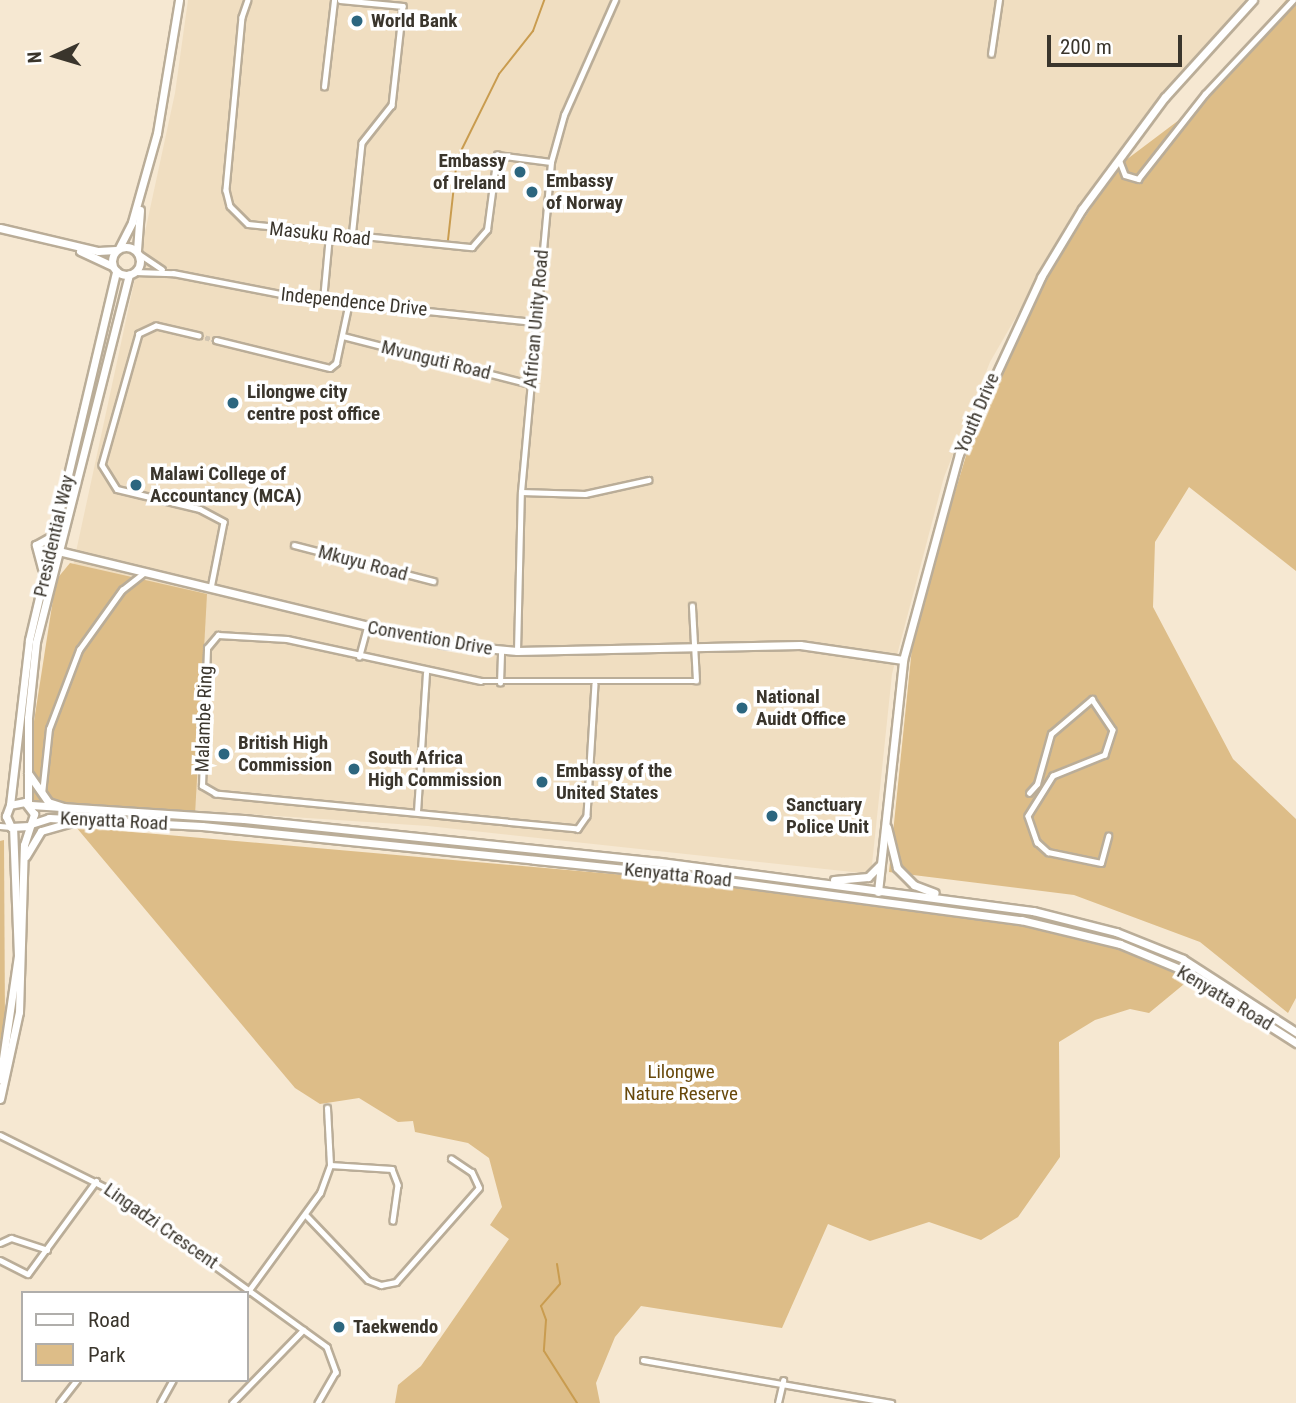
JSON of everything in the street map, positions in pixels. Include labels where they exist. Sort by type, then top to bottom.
[{"type":"main road","points":[[118,249],[145,178],[166,90],[179,0]]},
{"type":"main road","name":"Youth Drive","points":[[878,900],[884,809],[903,660],[939,515],[977,411],[1041,276],[1118,158],[1183,76],[1253,0]]},
{"type":"main road","points":[[0,228],[67,245],[138,253],[145,178]]},
{"type":"main road","points":[[67,245],[114,269],[132,273]]},
{"type":"main road","name":"Presidential Way","points":[[0,1099],[19,1012],[24,861],[30,825],[26,769],[30,685],[52,571],[53,536],[118,249]]},
{"type":"main road","name":"Presidential Way","points":[[0,1079],[18,956],[9,806],[34,621],[138,253]]},
{"type":"main road","points":[[74,480],[64,541],[85,558]]},
{"type":"main road","points":[[34,621],[43,560],[36,545],[53,536]]},
{"type":"main road","name":"Convention Drive","points":[[54,550],[367,628],[501,650],[813,646],[903,660]]},
{"type":"main road","points":[[52,571],[57,561],[69,557],[133,568]]},
{"type":"main road","points":[[26,769],[42,795],[77,812]]},
{"type":"main road","points":[[9,806],[30,804]]},
{"type":"main road","name":"Kenyatta Road","points":[[30,804],[77,812],[322,827],[878,888],[956,898],[1075,919],[1183,959],[1217,978],[1296,1032]]},
{"type":"main road","points":[[884,809],[888,849],[904,878],[956,898]]},
{"type":"main road","name":"Kenyatta Road","points":[[30,825],[49,818],[86,820],[474,852],[878,900],[1080,932],[1180,969],[1296,1044]]},
{"type":"main road","points":[[24,861],[41,831],[86,820]]},
{"type":"main road","points":[[12,827],[30,825]]},
{"type":"main road","points":[[823,883],[868,877],[880,865]]},
{"type":"street","name":"Masuku Road","points":[[248,0],[242,17],[227,198],[235,213],[255,227],[472,247],[487,230],[497,155],[551,162]]},
{"type":"street","points":[[324,87],[334,0]]},
{"type":"street","points":[[340,0],[403,6],[392,106],[362,143],[352,238]]},
{"type":"street","name":"African Unity Road","points":[[517,651],[521,492],[551,162],[564,115],[615,0]]},
{"type":"street","points":[[990,54],[999,0]]},
{"type":"street","points":[[1118,158],[1125,175],[1138,179],[1205,94],[1293,0]]},
{"type":"street","points":[[323,300],[328,235]]},
{"type":"street","name":"Independence Drive","points":[[138,253],[173,273]]},
{"type":"street","name":"Independence Drive","points":[[132,273],[173,273],[323,300],[537,322]]},
{"type":"street","points":[[216,341],[330,368],[343,336],[349,302]]},
{"type":"street","points":[[199,336],[156,326],[139,334],[102,465],[106,479],[117,489],[200,509],[224,522],[211,588]]},
{"type":"street","name":"Mvunguti Road","points":[[343,336],[530,384]]},
{"type":"street","points":[[521,492],[571,496],[648,480]]},
{"type":"street","name":"Mkuyu Road","points":[[294,545],[433,581]]},
{"type":"street","points":[[42,795],[49,729],[79,650],[126,586],[146,572]]},
{"type":"street","points":[[692,606],[695,647]]},
{"type":"street","points":[[359,657],[367,628]]},
{"type":"street","name":"Malambe Ring","points":[[595,684],[582,828],[211,793],[202,786],[207,648],[212,637],[287,639],[426,674],[500,683],[696,681],[695,647]]},
{"type":"street","points":[[500,683],[501,650]]},
{"type":"street","points":[[417,812],[426,674]]},
{"type":"street","points":[[1029,793],[1051,734],[1092,699],[1112,730],[1105,755],[1053,776],[1028,816],[1037,842],[1048,852],[1101,863],[1108,836]]},
{"type":"street","points":[[0,817],[9,806]]},
{"type":"street","points":[[0,826],[12,827]]},
{"type":"street","points":[[249,1291],[307,1216],[330,1165],[327,1108]]},
{"type":"street","name":"Lingadzi Crescent","points":[[0,1135],[96,1181],[327,1347],[335,1363],[334,1380],[318,1403]]},
{"type":"street","points":[[307,1216],[368,1280],[381,1285],[396,1282],[479,1188],[472,1173],[452,1158]]},
{"type":"street","points":[[330,1165],[394,1170],[398,1185],[393,1221]]},
{"type":"street","points":[[0,1260],[27,1275],[96,1181]]},
{"type":"street","points":[[0,1243],[11,1238],[47,1250]]},
{"type":"street","points":[[232,1403],[303,1330]]},
{"type":"street","points":[[643,1360],[783,1381],[891,1403]]},
{"type":"street","points":[[778,1403],[783,1381]]},
{"type":"street","points":[[59,1403],[75,1382]]},
{"type":"street","points":[[160,1403],[172,1382]]},
{"type":"shaded area","points":[[188,0],[1251,0],[1088,192],[990,362],[944,477],[892,674],[871,874],[428,826],[37,800],[74,561],[175,93]]},
{"type":"green space","points":[[1286,0],[1296,0],[1296,571],[1189,487],[1155,542],[1153,607],[1233,759],[1296,819],[1296,998],[1288,1013],[1200,942],[1074,895],[889,872],[914,628],[972,436],[1037,292],[1118,166],[1183,117]]},
{"type":"green space","points":[[70,563],[207,594],[195,815],[34,800],[32,734],[56,580]]},
{"type":"green space","name":"Lilongwe Nature Reserve","points":[[76,827],[968,905],[1089,931],[1195,975],[1149,1013],[1130,1009],[1095,1020],[1059,1042],[1060,1157],[1018,1217],[981,1240],[929,1222],[870,1241],[828,1224],[782,1328],[641,1306],[615,1337],[596,1383],[600,1403],[395,1403],[398,1385],[421,1366],[509,1239],[490,1225],[502,1207],[489,1158],[468,1143],[415,1132],[413,1121],[398,1122],[359,1098],[320,1104],[295,1088]]},
{"type":"green space","points":[[4,840],[5,1023],[0,1042],[0,841]]},
{"type":"waterway","points":[[448,240],[457,159],[499,74],[533,31],[544,0]]},
{"type":"waterway","points":[[557,1264],[560,1284],[541,1306],[546,1320],[544,1351],[577,1403]]},
{"type":"tunnel","points":[[199,336],[216,340]]},
{"type":"place","name":"World Bank","points":[[357,21]]},
{"type":"place","name":"Embassy of Ireland","points":[[520,172]]},
{"type":"place","name":"Embassy of Norway","points":[[532,192]]},
{"type":"place","name":"Lilongwe city centre post office","points":[[233,403]]},
{"type":"place","name":"Malawi College of Accountancy (MCA)","points":[[136,485]]},
{"type":"place","name":"National Auidt Office","points":[[742,708]]},
{"type":"place","name":"British High Commission","points":[[224,754]]},
{"type":"place","name":"South Africa High Commission","points":[[354,769]]},
{"type":"place","name":"Embassy of the United States","points":[[542,782]]},
{"type":"place","name":"Sanctuary Police Unit","points":[[772,816]]},
{"type":"place","name":"Taekwendo","points":[[339,1327]]}]
